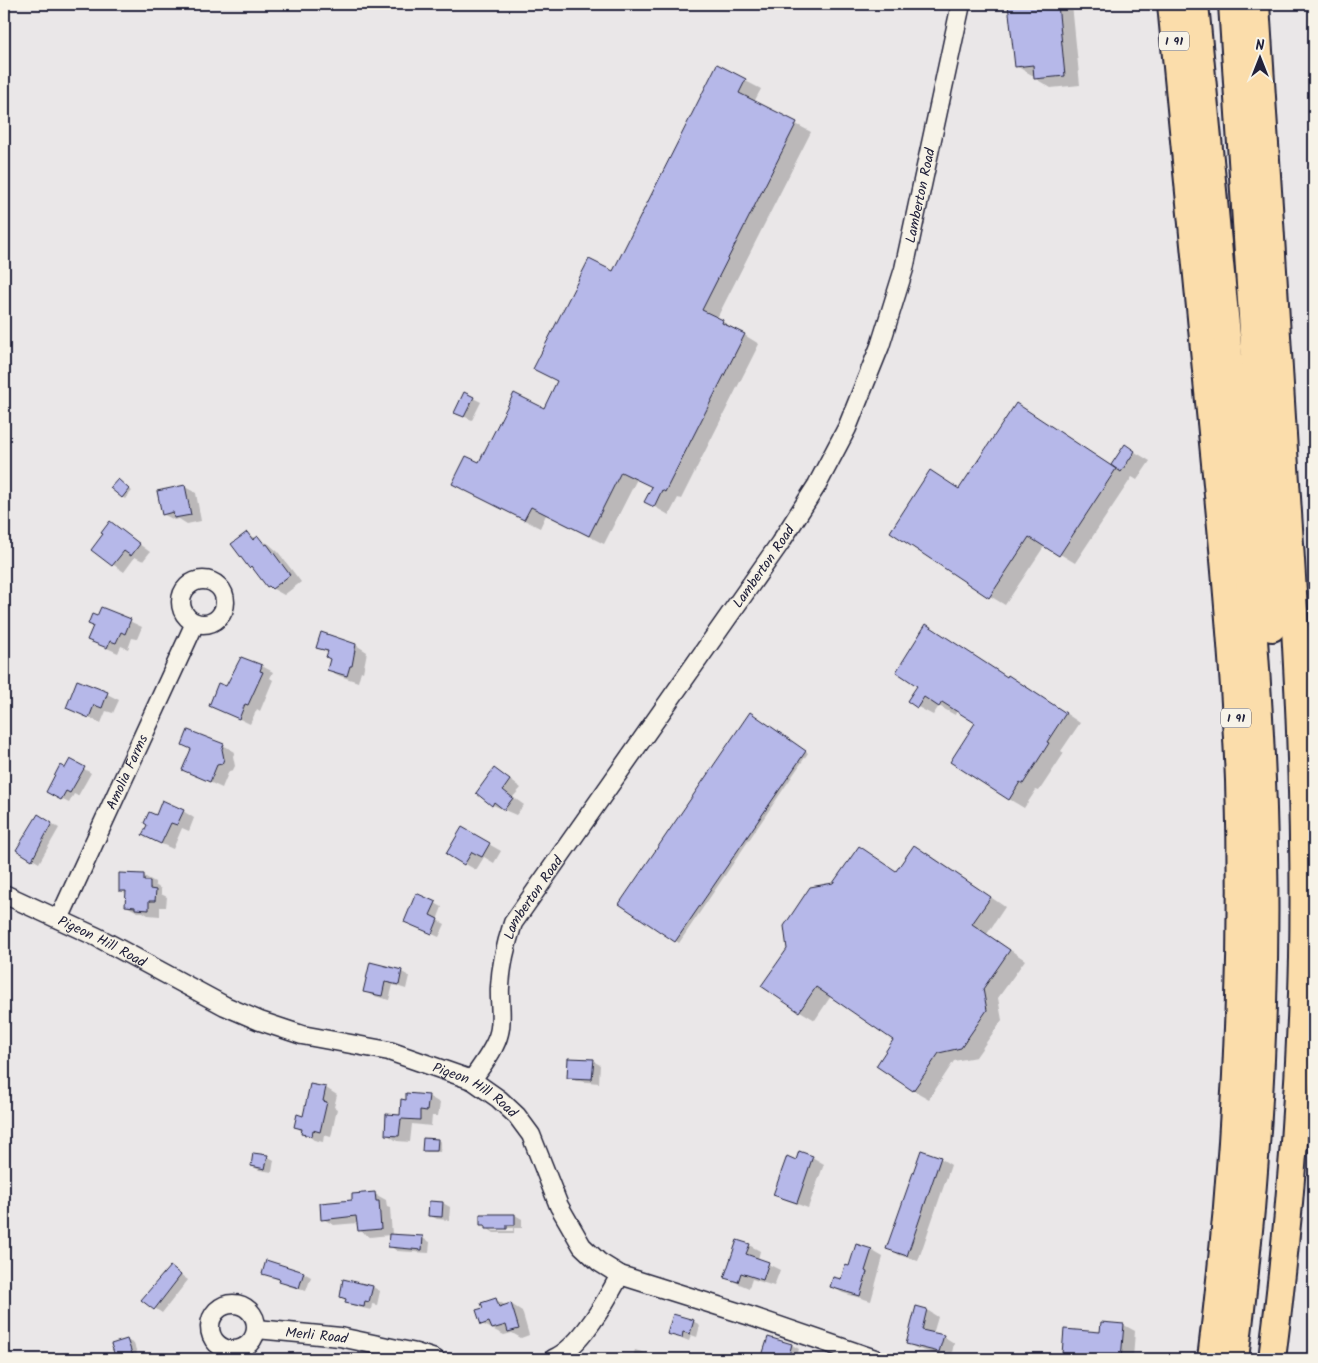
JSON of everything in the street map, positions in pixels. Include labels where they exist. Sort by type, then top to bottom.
[{"type":"highway","name":"I 91","points":[[1171,4],[1229,615],[1239,798],[1241,927],[1236,1069],[1226,1223],[1211,1359]]},
{"type":"highway","points":[[1195,4],[1253,610],[1263,812],[1264,930],[1259,1088],[1249,1233],[1235,1359]]},
{"type":"highway","points":[[1200,59],[1202,4]]},
{"type":"highway","points":[[1221,4],[1228,60],[1238,93]]},
{"type":"highway","points":[[1232,4],[1274,660],[1280,868],[1277,1010],[1272,1120],[1263,1232],[1248,1359]]},
{"type":"highway","points":[[1256,4],[1298,656],[1303,829],[1303,960],[1296,1118],[1288,1230],[1272,1359]]},
{"type":"street","name":"Lamberton Road","points":[[472,1080],[496,1041],[499,1032],[501,1019],[499,988],[503,956],[513,923],[780,542],[817,485],[846,428],[880,346],[904,269],[961,4]]},
{"type":"street","name":"Amolia Farms","points":[[59,919],[195,623]]},
{"type":"street","name":"Pigeon Hill Road","points":[[4,894],[98,937],[225,1006],[260,1021],[302,1035],[389,1051],[472,1080],[499,1099],[518,1116],[536,1143],[559,1206],[582,1246],[599,1262],[620,1275],[750,1316],[875,1359]]},
{"type":"street","points":[[553,1359],[559,1357],[575,1344],[606,1301],[620,1275]]},
{"type":"street","name":"Merli Road","points":[[257,1330],[340,1337],[416,1353],[435,1359]]},
{"type":"building","points":[[1008,4],[1058,4],[1065,76],[1034,79],[1033,65],[1015,67]]},
{"type":"building","points":[[717,64],[746,79],[739,93],[797,122],[702,310],[723,320],[722,323],[745,334],[665,492],[662,490],[654,507],[644,502],[652,487],[621,472],[589,536],[531,507],[524,520],[452,484],[466,456],[479,462],[514,393],[544,408],[557,381],[533,369],[589,259],[613,271]]},
{"type":"building","points":[[464,392],[474,397],[464,417],[454,413]]},
{"type":"building","points":[[1016,403],[1116,469],[1059,556],[1029,537],[989,598],[890,532],[930,470],[959,489]]},
{"type":"building","points":[[1125,444],[1135,451],[1121,472],[1111,465]]},
{"type":"building","points":[[118,479],[129,489],[122,498],[110,488]]},
{"type":"building","points":[[185,485],[191,515],[174,518],[173,512],[162,515],[157,491]]},
{"type":"building","points":[[110,521],[140,544],[131,556],[124,551],[112,566],[91,550]]},
{"type":"building","points":[[247,532],[253,540],[258,536],[265,545],[267,544],[290,575],[272,589],[269,586],[267,587],[251,566],[249,568],[231,544]]},
{"type":"building","points":[[101,607],[131,619],[125,634],[121,632],[116,643],[110,641],[107,648],[87,640],[93,626],[88,624],[92,614],[97,616]]},
{"type":"building","points":[[926,624],[1066,713],[1023,784],[1020,782],[1009,800],[950,762],[975,723],[942,702],[939,707],[924,697],[917,708],[907,701],[917,686],[896,672]]},
{"type":"building","points":[[321,632],[356,644],[352,666],[350,666],[347,676],[327,670],[330,659],[326,657],[328,651],[316,648]]},
{"type":"building","points":[[241,657],[262,665],[260,671],[263,672],[248,705],[245,704],[239,719],[209,706],[218,683],[226,686]]},
{"type":"building","points":[[77,680],[108,692],[102,708],[94,705],[89,718],[66,708]]},
{"type":"building","points":[[750,712],[806,751],[675,942],[619,904]]},
{"type":"building","points":[[188,730],[224,744],[222,749],[224,759],[222,764],[217,765],[210,782],[182,770],[191,749],[182,745]]},
{"type":"building","points":[[70,759],[85,767],[70,793],[66,791],[61,800],[46,792],[60,765],[65,768]]},
{"type":"building","points":[[494,768],[510,780],[503,790],[513,798],[504,810],[494,802],[492,806],[476,793]]},
{"type":"building","points":[[162,800],[184,810],[177,825],[171,823],[161,844],[142,835],[147,825],[144,823],[149,812],[156,815]]},
{"type":"building","points":[[38,814],[52,823],[32,860],[16,850]]},
{"type":"building","points":[[462,827],[490,843],[482,857],[472,852],[464,865],[446,854]]},
{"type":"building","points":[[914,845],[991,897],[972,924],[1010,950],[983,989],[987,1010],[961,1048],[939,1053],[913,1091],[876,1066],[893,1040],[816,987],[799,1012],[761,986],[787,949],[784,926],[810,887],[833,883],[859,846],[896,871]]},
{"type":"building","points":[[119,873],[144,874],[144,881],[150,881],[150,889],[156,890],[155,901],[149,901],[149,910],[125,906],[126,891],[119,891]]},
{"type":"building","points":[[416,893],[436,902],[430,915],[438,919],[432,934],[404,922]]},
{"type":"building","points":[[370,962],[402,970],[399,985],[385,982],[382,996],[363,992]]},
{"type":"building","points":[[568,1058],[594,1059],[592,1079],[567,1078]]},
{"type":"building","points":[[310,1084],[326,1087],[323,1101],[327,1102],[320,1132],[313,1130],[312,1136],[301,1134],[302,1129],[294,1127],[297,1114],[303,1116]]},
{"type":"building","points":[[406,1093],[429,1095],[427,1111],[420,1110],[420,1120],[401,1119],[399,1136],[385,1135],[386,1114],[400,1115],[401,1099],[406,1100]]},
{"type":"building","points":[[423,1138],[438,1139],[437,1151],[422,1151]]},
{"type":"building","points":[[921,1150],[941,1157],[907,1256],[886,1249]]},
{"type":"building","points":[[799,1151],[813,1156],[797,1203],[773,1195],[787,1156],[796,1160]]},
{"type":"building","points":[[253,1153],[268,1155],[265,1169],[251,1166]]},
{"type":"building","points":[[375,1192],[376,1201],[379,1201],[381,1229],[358,1231],[356,1216],[321,1220],[320,1203],[352,1200],[352,1194]]},
{"type":"building","points":[[429,1201],[443,1202],[442,1217],[428,1216]]},
{"type":"building","points":[[480,1214],[515,1214],[515,1225],[507,1225],[507,1229],[485,1229],[485,1225],[480,1225]]},
{"type":"building","points":[[389,1234],[423,1236],[422,1250],[388,1247]]},
{"type":"building","points":[[737,1240],[750,1244],[746,1254],[769,1262],[763,1280],[741,1273],[738,1282],[724,1278]]},
{"type":"building","points":[[856,1244],[872,1249],[860,1296],[830,1287],[833,1277],[841,1279],[845,1265],[849,1266]]},
{"type":"building","points":[[266,1260],[304,1272],[299,1288],[279,1282],[280,1279],[262,1274]]},
{"type":"building","points":[[170,1266],[181,1275],[154,1310],[141,1300]]},
{"type":"building","points":[[343,1279],[373,1286],[369,1302],[365,1301],[364,1307],[345,1303],[346,1299],[340,1297]]},
{"type":"building","points":[[496,1298],[499,1307],[511,1303],[519,1329],[508,1332],[506,1325],[492,1329],[489,1322],[481,1325],[476,1310],[483,1308],[481,1303]]},
{"type":"building","points":[[916,1306],[927,1309],[922,1330],[944,1335],[939,1352],[906,1344]]},
{"type":"building","points":[[673,1314],[694,1320],[690,1334],[683,1332],[682,1338],[667,1334]]},
{"type":"building","points":[[1101,1322],[1124,1324],[1121,1359],[1096,1359],[1097,1357],[1062,1354],[1064,1329],[1100,1332]]},
{"type":"building","points":[[768,1337],[792,1344],[788,1359],[761,1359]]},
{"type":"building","points":[[127,1339],[134,1359],[116,1359],[111,1344]]}]
